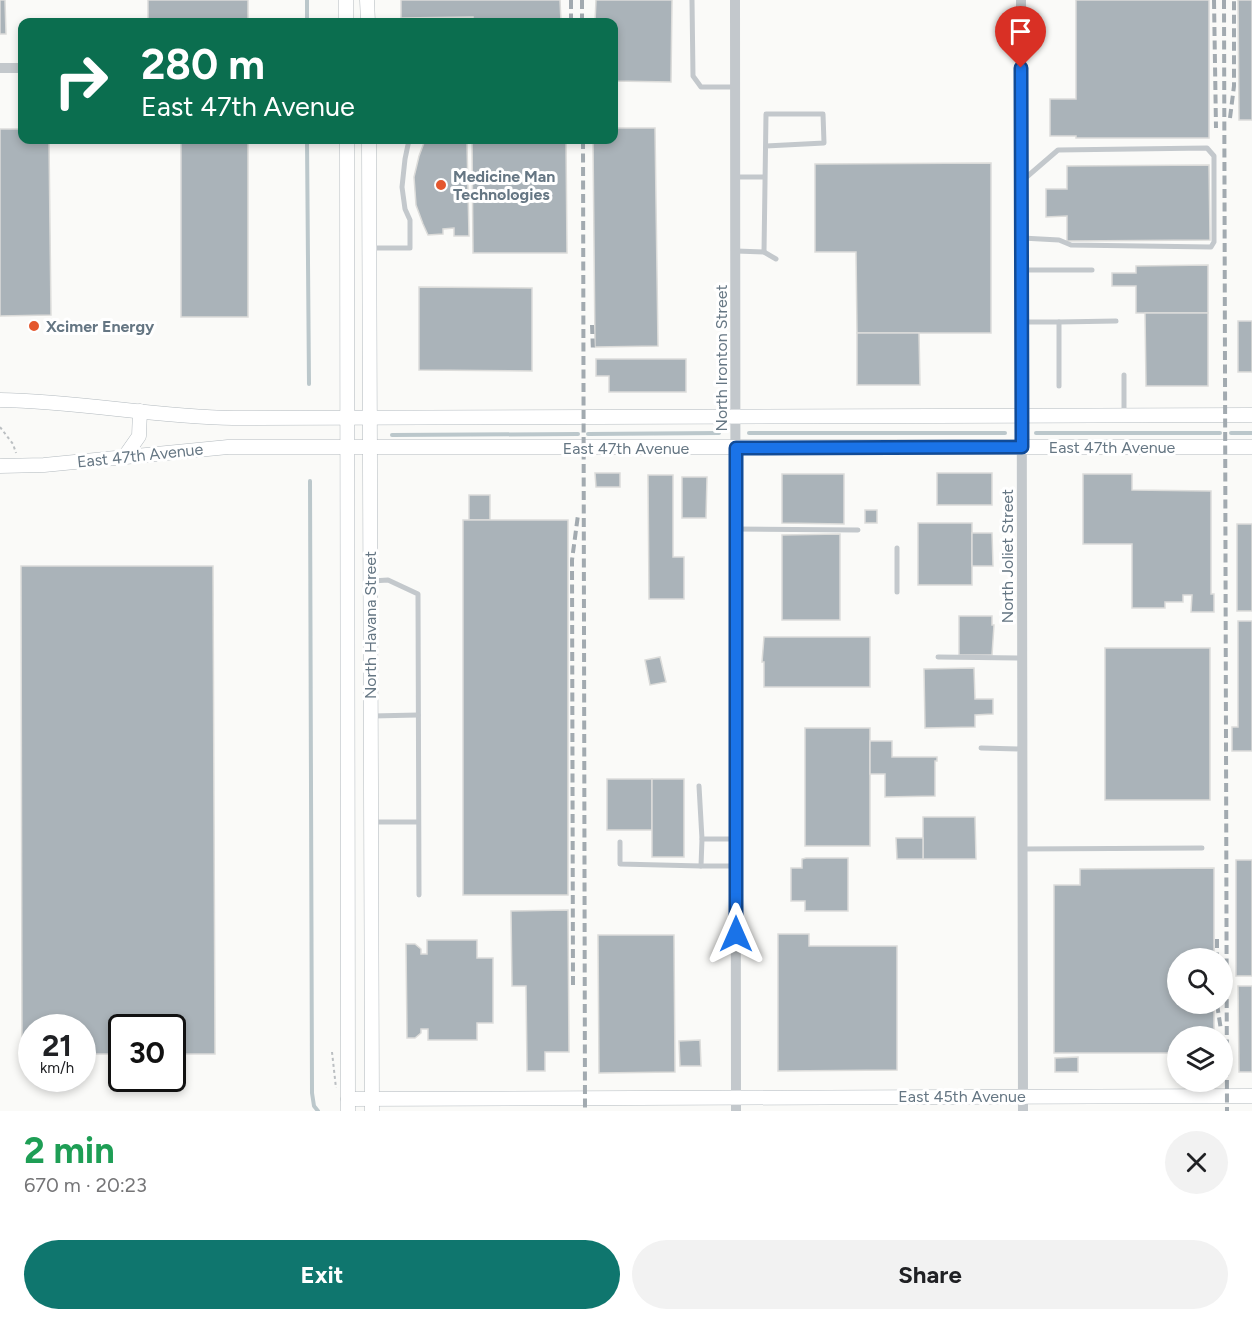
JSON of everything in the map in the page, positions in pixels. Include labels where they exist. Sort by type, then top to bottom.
[{"type":"main road","points":[[346,0],[346,18]]},
{"type":"main road","points":[[368,0],[368,18]]},
{"type":"main road","name":"North Havana Street","points":[[345,1099],[347,144]]},
{"type":"main road","name":"North Havana Street","points":[[369,144],[371,1105]]},
{"type":"main road","name":"East 47th Avenue","points":[[0,400],[52,402],[217,418],[1252,415]]},
{"type":"main road","points":[[125,456],[139,436],[140,411]]},
{"type":"main road","name":"East 47th Avenue","points":[[0,466],[44,465],[228,447],[1252,447]]},
{"type":"main road","name":"East 45th Avenue","points":[[345,1099],[371,1105],[736,1104],[1023,1096],[1252,1096]]},
{"type":"street","name":"North Ironton Street","points":[[735,0],[736,1104]]},
{"type":"street","name":"North Joliet Street","points":[[1021,0],[1023,1111]]},
{"type":"street","points":[[0,68],[18,68]]},
{"type":"lane","points":[[692,0],[693,76],[701,87],[735,87]]},
{"type":"lane","points":[[764,252],[766,114],[823,114],[824,144],[766,146]]},
{"type":"lane","points":[[370,248],[410,248],[410,220],[405,209],[402,187],[409,144]]},
{"type":"lane","points":[[1022,181],[1059,150],[1207,148],[1214,156],[1214,242],[1211,247],[1071,245],[1059,240],[1022,238]]},
{"type":"lane","points":[[735,177],[764,177]]},
{"type":"lane","points":[[736,251],[764,252],[776,259]]},
{"type":"lane","points":[[1021,270],[1092,270]]},
{"type":"lane","points":[[1021,321],[1116,321]]},
{"type":"lane","points":[[1059,321],[1059,386]]},
{"type":"lane","points":[[1124,375],[1124,415]]},
{"type":"lane","points":[[736,529],[858,530]]},
{"type":"lane","points":[[897,548],[897,592]]},
{"type":"lane","points":[[370,581],[388,580],[418,594],[418,895]]},
{"type":"lane","points":[[938,657],[1022,658]]},
{"type":"lane","points":[[370,716],[418,715]]},
{"type":"lane","points":[[981,748],[1022,749]]},
{"type":"lane","points":[[699,786],[701,866]]},
{"type":"lane","points":[[371,822],[418,822]]},
{"type":"lane","points":[[702,838],[736,839]]},
{"type":"lane","points":[[620,842],[620,864],[736,866]]},
{"type":"lane","points":[[1022,849],[1202,848]]},
{"type":"path","points":[[0,427],[13,444],[16,459]]},
{"type":"path","points":[[332,1052],[334,1087],[345,1099]]},
{"type":"building","points":[[0,0],[5,0],[6,34],[0,34]]},
{"type":"building","points":[[148,0],[248,0],[248,18],[148,18]]},
{"type":"building","points":[[401,0],[560,0],[561,18],[401,18]]},
{"type":"building","points":[[596,0],[672,0],[671,82],[618,81],[618,18],[595,18]]},
{"type":"building","points":[[1076,0],[1209,0],[1209,138],[1050,136],[1050,99],[1076,99]]},
{"type":"building","points":[[1238,0],[1252,0],[1252,120],[1239,120]]},
{"type":"building","points":[[618,128],[655,128],[658,346],[595,347],[593,144],[618,144]]},
{"type":"building","points":[[0,129],[18,129],[18,144],[49,144],[51,315],[0,316]]},
{"type":"building","points":[[181,144],[248,144],[248,317],[181,317]]},
{"type":"building","points":[[424,144],[467,144],[469,236],[454,236],[454,228],[443,229],[443,234],[428,235],[416,205],[414,177]]},
{"type":"building","points":[[472,144],[566,144],[567,253],[473,253]]},
{"type":"building","points":[[991,163],[991,333],[857,333],[856,252],[815,252],[815,164]]},
{"type":"building","points":[[1209,165],[1210,240],[1067,241],[1067,216],[1046,217],[1046,189],[1067,189],[1067,166]]},
{"type":"building","points":[[1208,265],[1208,313],[1136,313],[1136,286],[1112,286],[1112,273],[1136,273],[1136,266]]},
{"type":"building","points":[[419,287],[532,288],[532,371],[419,370]]},
{"type":"building","points":[[1145,313],[1208,313],[1208,386],[1146,386]]},
{"type":"building","points":[[1238,321],[1252,321],[1252,372],[1238,372]]},
{"type":"building","points":[[857,333],[919,333],[920,385],[857,385]]},
{"type":"building","points":[[596,359],[686,359],[686,392],[609,392],[609,376],[596,376]]},
{"type":"building","points":[[595,473],[620,473],[620,487],[596,487]]},
{"type":"building","points":[[937,473],[992,473],[992,505],[937,505]]},
{"type":"building","points":[[782,474],[844,474],[844,524],[782,523]]},
{"type":"building","points":[[1083,474],[1132,474],[1132,490],[1211,491],[1211,594],[1214,594],[1214,612],[1191,612],[1192,595],[1183,595],[1183,602],[1165,602],[1165,608],[1132,608],[1132,544],[1083,544]]},
{"type":"building","points":[[648,475],[673,475],[673,557],[684,557],[684,599],[649,599]]},
{"type":"building","points":[[682,477],[707,477],[706,518],[682,518]]},
{"type":"building","points":[[469,495],[490,495],[490,520],[469,520]]},
{"type":"building","points":[[865,510],[877,510],[877,523],[865,523]]},
{"type":"building","points":[[463,520],[568,520],[568,895],[463,895]]},
{"type":"building","points":[[918,523],[972,523],[972,585],[918,585]]},
{"type":"building","points":[[1237,524],[1252,524],[1252,611],[1237,611]]},
{"type":"building","points":[[972,533],[992,533],[993,566],[972,566]]},
{"type":"building","points":[[840,534],[840,620],[782,620],[782,535]]},
{"type":"building","points":[[21,566],[213,566],[215,1054],[186,1054],[186,1014],[108,1014],[108,1054],[96,1054],[96,1014],[22,1014]]},
{"type":"building","points":[[959,616],[992,616],[992,625],[994,625],[992,655],[959,655]]},
{"type":"building","points":[[1238,621],[1252,621],[1252,751],[1232,751],[1232,727],[1238,727]]},
{"type":"building","points":[[764,637],[870,637],[870,687],[764,687],[764,662],[762,662]]},
{"type":"building","points":[[1105,648],[1210,648],[1210,800],[1105,800]]},
{"type":"building","points":[[660,657],[666,682],[650,685],[645,660]]},
{"type":"building","points":[[974,668],[975,699],[993,699],[993,714],[975,715],[975,727],[925,728],[924,669]]},
{"type":"building","points":[[805,728],[870,728],[870,846],[805,846]]},
{"type":"building","points":[[870,741],[892,741],[892,757],[937,757],[935,796],[885,797],[885,774],[870,774]]},
{"type":"building","points":[[607,779],[652,779],[652,830],[607,830]]},
{"type":"building","points":[[652,779],[684,779],[684,857],[652,857]]},
{"type":"building","points":[[923,817],[975,817],[976,859],[923,859]]},
{"type":"building","points":[[896,838],[923,838],[923,859],[897,859]]},
{"type":"building","points":[[848,858],[848,911],[805,911],[805,901],[791,901],[791,868],[802,868],[802,859]]},
{"type":"building","points":[[1236,860],[1252,860],[1252,976],[1236,976]]},
{"type":"building","points":[[1214,868],[1214,948],[1167,948],[1167,1014],[1214,1014],[1214,1026],[1167,1026],[1167,1053],[1054,1053],[1054,885],[1080,885],[1080,869]]},
{"type":"building","points":[[568,910],[569,1052],[545,1052],[545,1071],[527,1071],[526,986],[512,986],[511,911]]},
{"type":"building","points":[[778,934],[809,934],[809,946],[897,946],[897,1070],[778,1071]]},
{"type":"building","points":[[598,935],[674,935],[675,1072],[599,1073]]},
{"type":"building","points":[[427,940],[477,940],[477,958],[493,958],[493,1023],[477,1023],[477,1040],[428,1040],[428,1029],[421,1029],[421,1033],[415,1038],[407,1038],[406,944],[415,944],[421,949],[421,954],[427,954]]},
{"type":"building","points":[[1238,986],[1252,986],[1252,1072],[1239,1072]]},
{"type":"building","points":[[700,1040],[701,1066],[680,1066],[679,1041]]},
{"type":"building","points":[[1078,1057],[1078,1072],[1055,1072],[1055,1058]]},
{"type":"waterway","points":[[307,0],[307,18]]},
{"type":"waterway","points":[[307,144],[309,384]]},
{"type":"waterway","points":[[588,434],[719,433]]},
{"type":"waterway","points":[[749,433],[1005,433]]},
{"type":"waterway","points":[[1036,433],[1220,433]]},
{"type":"waterway","points":[[1231,433],[1252,433]]},
{"type":"waterway","points":[[392,435],[578,434]]},
{"type":"waterway","points":[[310,481],[312,1093],[314,1106],[318,1111]]},
{"type":"railway","points":[[571,0],[571,18]]},
{"type":"railway","points":[[582,0],[582,18]]},
{"type":"railway","points":[[1214,0],[1216,128]]},
{"type":"railway","points":[[1224,0],[1227,1111]]},
{"type":"railway","points":[[1230,118],[1234,86],[1234,0]]},
{"type":"railway","points":[[583,144],[585,1111]]},
{"type":"railway","points":[[592,325],[593,352]]},
{"type":"railway","points":[[573,985],[572,560],[578,515]]},
{"type":"railway","points":[[1217,939],[1217,948]]},
{"type":"railway","points":[[1219,1014],[1220,1026]]},
{"type":"place","name":"Medicine Man Technologies","points":[[441,185]]},
{"type":"place","name":"Xcimer Energy","points":[[34,326]]},
{"type":"route","points":[[736,934],[736,448],[1022,447],[1021,68]]}]
